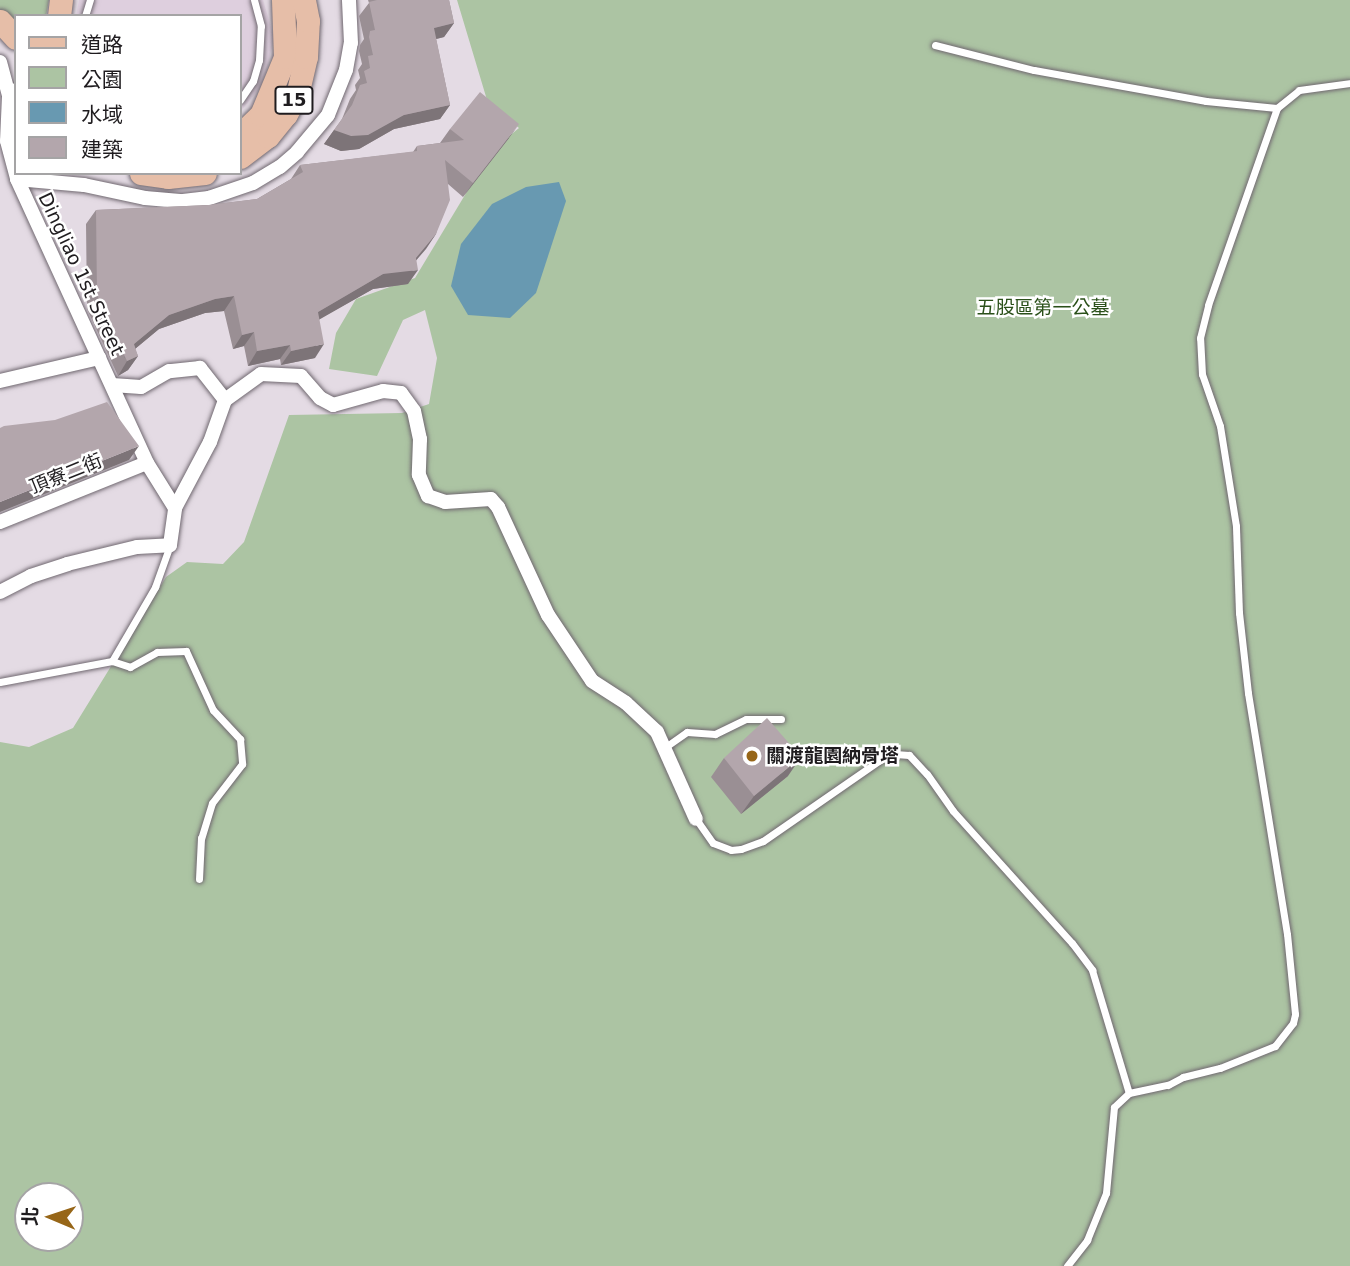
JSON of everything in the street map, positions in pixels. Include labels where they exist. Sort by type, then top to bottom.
[{"type":"main road","points":[[242,133],[261,115],[282,67],[286,24],[283,0]]},
{"type":"main road","name":"15","points":[[242,156],[268,136],[286,114],[298,91],[306,57],[308,21],[304,0]]},
{"type":"main road","points":[[0,20],[14,36]]},
{"type":"main road","points":[[154,175],[186,175]]},
{"type":"street","points":[[17,179],[84,185],[145,198],[183,201],[220,195],[253,183],[280,167],[297,152],[328,115],[346,70],[351,43],[349,0]]},
{"type":"street","name":"Dingliao 1st Street","points":[[0,62],[12,93],[7,141],[14,168]]},
{"type":"street","name":"Dingliao 1st Street","points":[[16,175],[147,463],[175,508]]},
{"type":"street","points":[[0,381],[99,358]]},
{"type":"street","name":"Dingliao 1st Street","points":[[111,385],[141,387],[169,371],[200,368],[225,400]]},
{"type":"street","points":[[0,592],[31,576],[67,564],[136,547],[170,545],[175,508],[210,442],[225,400],[261,374],[301,376],[320,398],[333,405],[383,391],[401,393],[414,411],[420,439],[419,475],[428,496],[445,502],[491,499],[498,507],[548,615],[592,681],[650,724],[664,748],[696,819]]},
{"type":"street","name":"頂寮二街","points":[[0,522],[147,463]]},
{"type":"lane","points":[[242,97],[253,81],[259,60],[261,26],[254,0]]},
{"type":"lane","points":[[935,45],[1034,70],[1206,101],[1277,108]]},
{"type":"lane","points":[[1067,1266],[1087,1240],[1106,1193],[1114,1107],[1129,1093],[1168,1086],[1182,1077],[1220,1068],[1275,1046],[1293,1023],[1295,1014],[1287,934],[1248,693],[1239,613],[1236,526],[1220,426],[1199,357],[1208,305],[1277,108],[1299,90],[1350,83]]},
{"type":"lane","points":[[112,661],[155,587],[170,545]]},
{"type":"lane","points":[[0,682],[112,661],[130,667],[157,652],[186,652],[213,710],[240,739],[242,764],[212,803],[201,838],[199,878]]},
{"type":"lane","points":[[664,748],[687,732],[715,734],[746,719],[781,719]]},
{"type":"lane","points":[[696,819],[713,843],[731,850],[741,849],[763,841],[883,758],[895,754],[909,755],[927,774],[953,811],[1072,943],[1092,971],[1129,1093]]},
{"type":"shaded area","points":[[79,0],[263,0],[274,37],[264,83],[242,110],[242,14],[76,14]]},
{"type":"green space","points":[[0,0],[49,0],[46,14],[14,14],[14,25],[0,12]]},
{"type":"green space","name":"五股區第一公墓","points":[[457,0],[1350,0],[1350,1266],[0,1266],[0,742],[29,747],[73,728],[166,577],[187,562],[223,564],[244,542],[289,415],[402,413],[429,404],[437,358],[425,310],[403,320],[377,376],[329,369],[336,333],[356,299],[415,278],[492,150],[519,128],[487,100]]},
{"type":"water","points":[[559,182],[566,201],[536,293],[510,318],[468,315],[451,286],[461,244],[492,204],[526,187]]},
{"type":"building","points":[[449,0],[454,23],[434,28],[450,105],[404,115],[368,135],[351,136],[334,130],[352,105],[360,85],[367,83],[364,71],[370,68],[368,56],[373,55],[369,37],[370,31],[375,30],[369,2]]},
{"type":"building","points":[[480,92],[519,124],[473,183],[445,160],[450,200],[436,234],[416,258],[418,270],[383,274],[318,312],[324,344],[291,351],[290,345],[257,351],[254,332],[242,335],[234,296],[215,299],[169,315],[134,344],[138,356],[127,361],[97,295],[96,210],[209,205],[257,199],[303,172],[300,165],[417,151],[417,146],[464,140],[450,129]]},
{"type":"building","points":[[107,402],[139,446],[0,502],[0,428],[55,420]]},
{"type":"building","points":[[767,718],[801,757],[754,796],[724,758]]},
{"type":"place","name":"關渡龍園納骨塔","points":[[752,756]]}]
